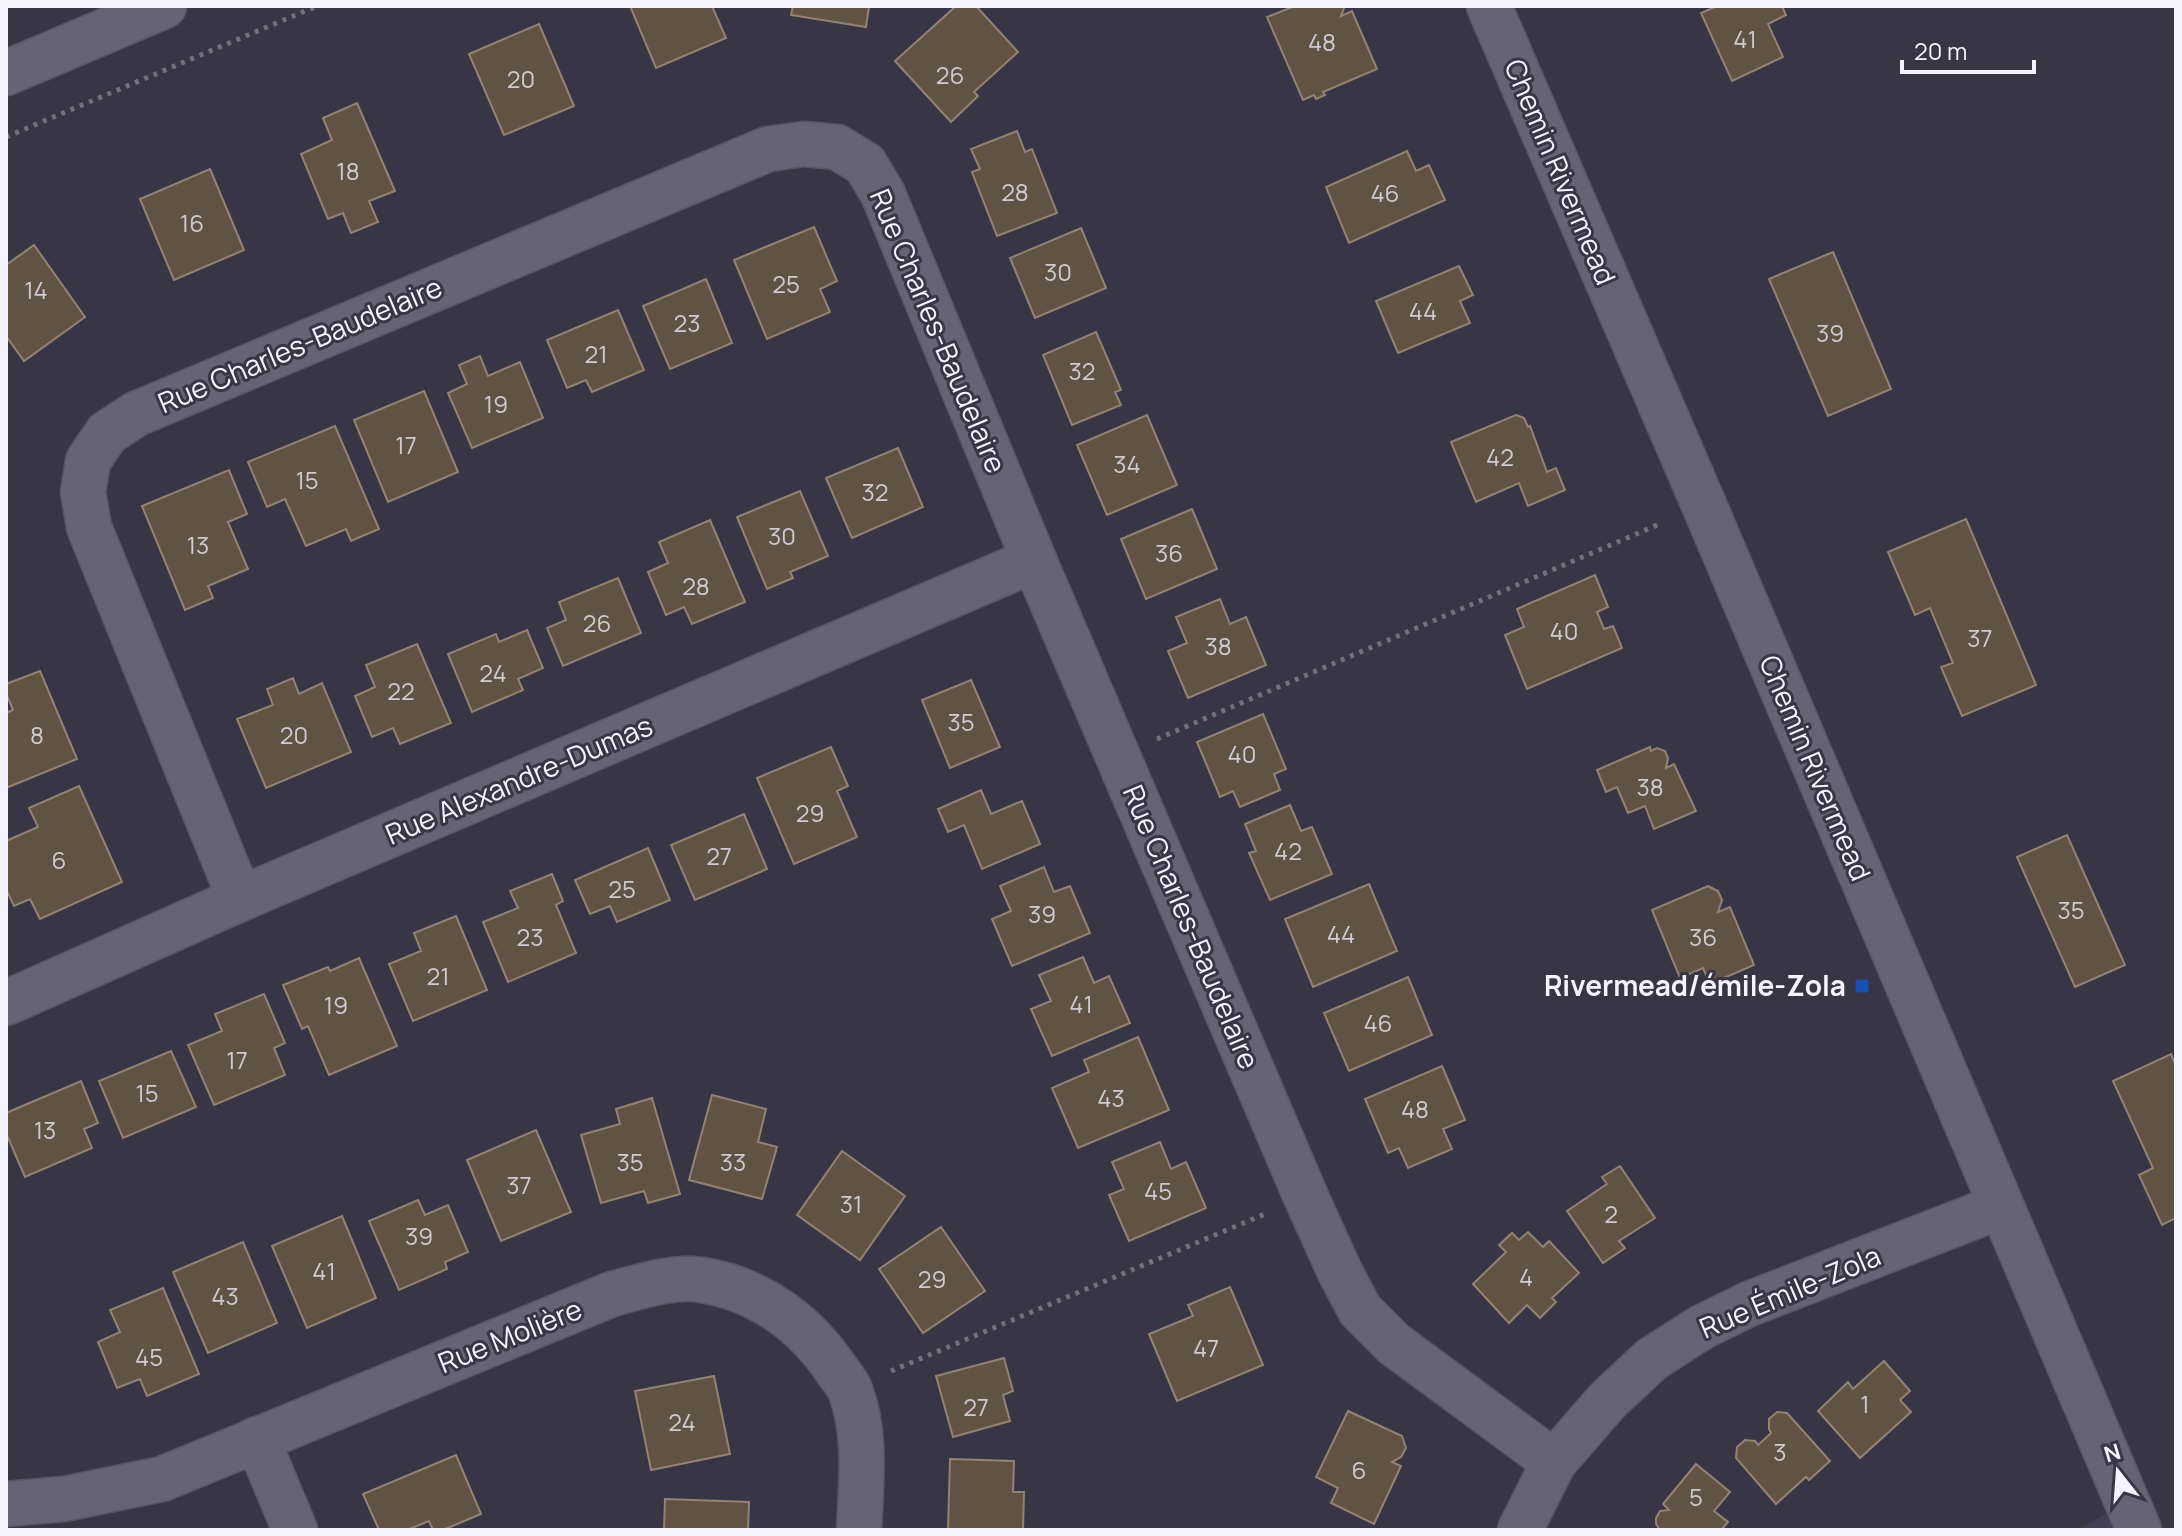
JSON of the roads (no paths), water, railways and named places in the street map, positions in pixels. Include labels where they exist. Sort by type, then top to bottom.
[{"type":"street","points":[[6,73],[164,6]]},
{"type":"street","name":"Chemin Rivermead","points":[[1489,6],[2139,1530]]},
{"type":"street","name":"Rue Charles-Baudelaire","points":[[240,899],[89,527],[83,492],[88,461],[107,433],[136,414],[768,149],[804,144],[837,147],[865,164],[883,194],[1034,560],[1306,1197],[1360,1310],[1394,1344],[1554,1462]]},
{"type":"street","name":"Rue Alexandre-Dumas","points":[[6,1003],[240,899],[1034,560]]},
{"type":"street","name":"Rue Émile-Zola","points":[[1520,1530],[1554,1462],[1608,1400],[1652,1359],[1702,1327],[1749,1304],[2001,1206]]},
{"type":"street","name":"Rue Molière","points":[[6,1504],[64,1499],[162,1479],[612,1294],[654,1282],[700,1279],[742,1290],[777,1308],[805,1331],[827,1355],[849,1388],[858,1421],[862,1462],[859,1530]]},
{"type":"street","points":[[257,1439],[295,1530]]},
{"type":"place","name":"Rivermead/émile-Zola","points":[[1862,986]]}]
